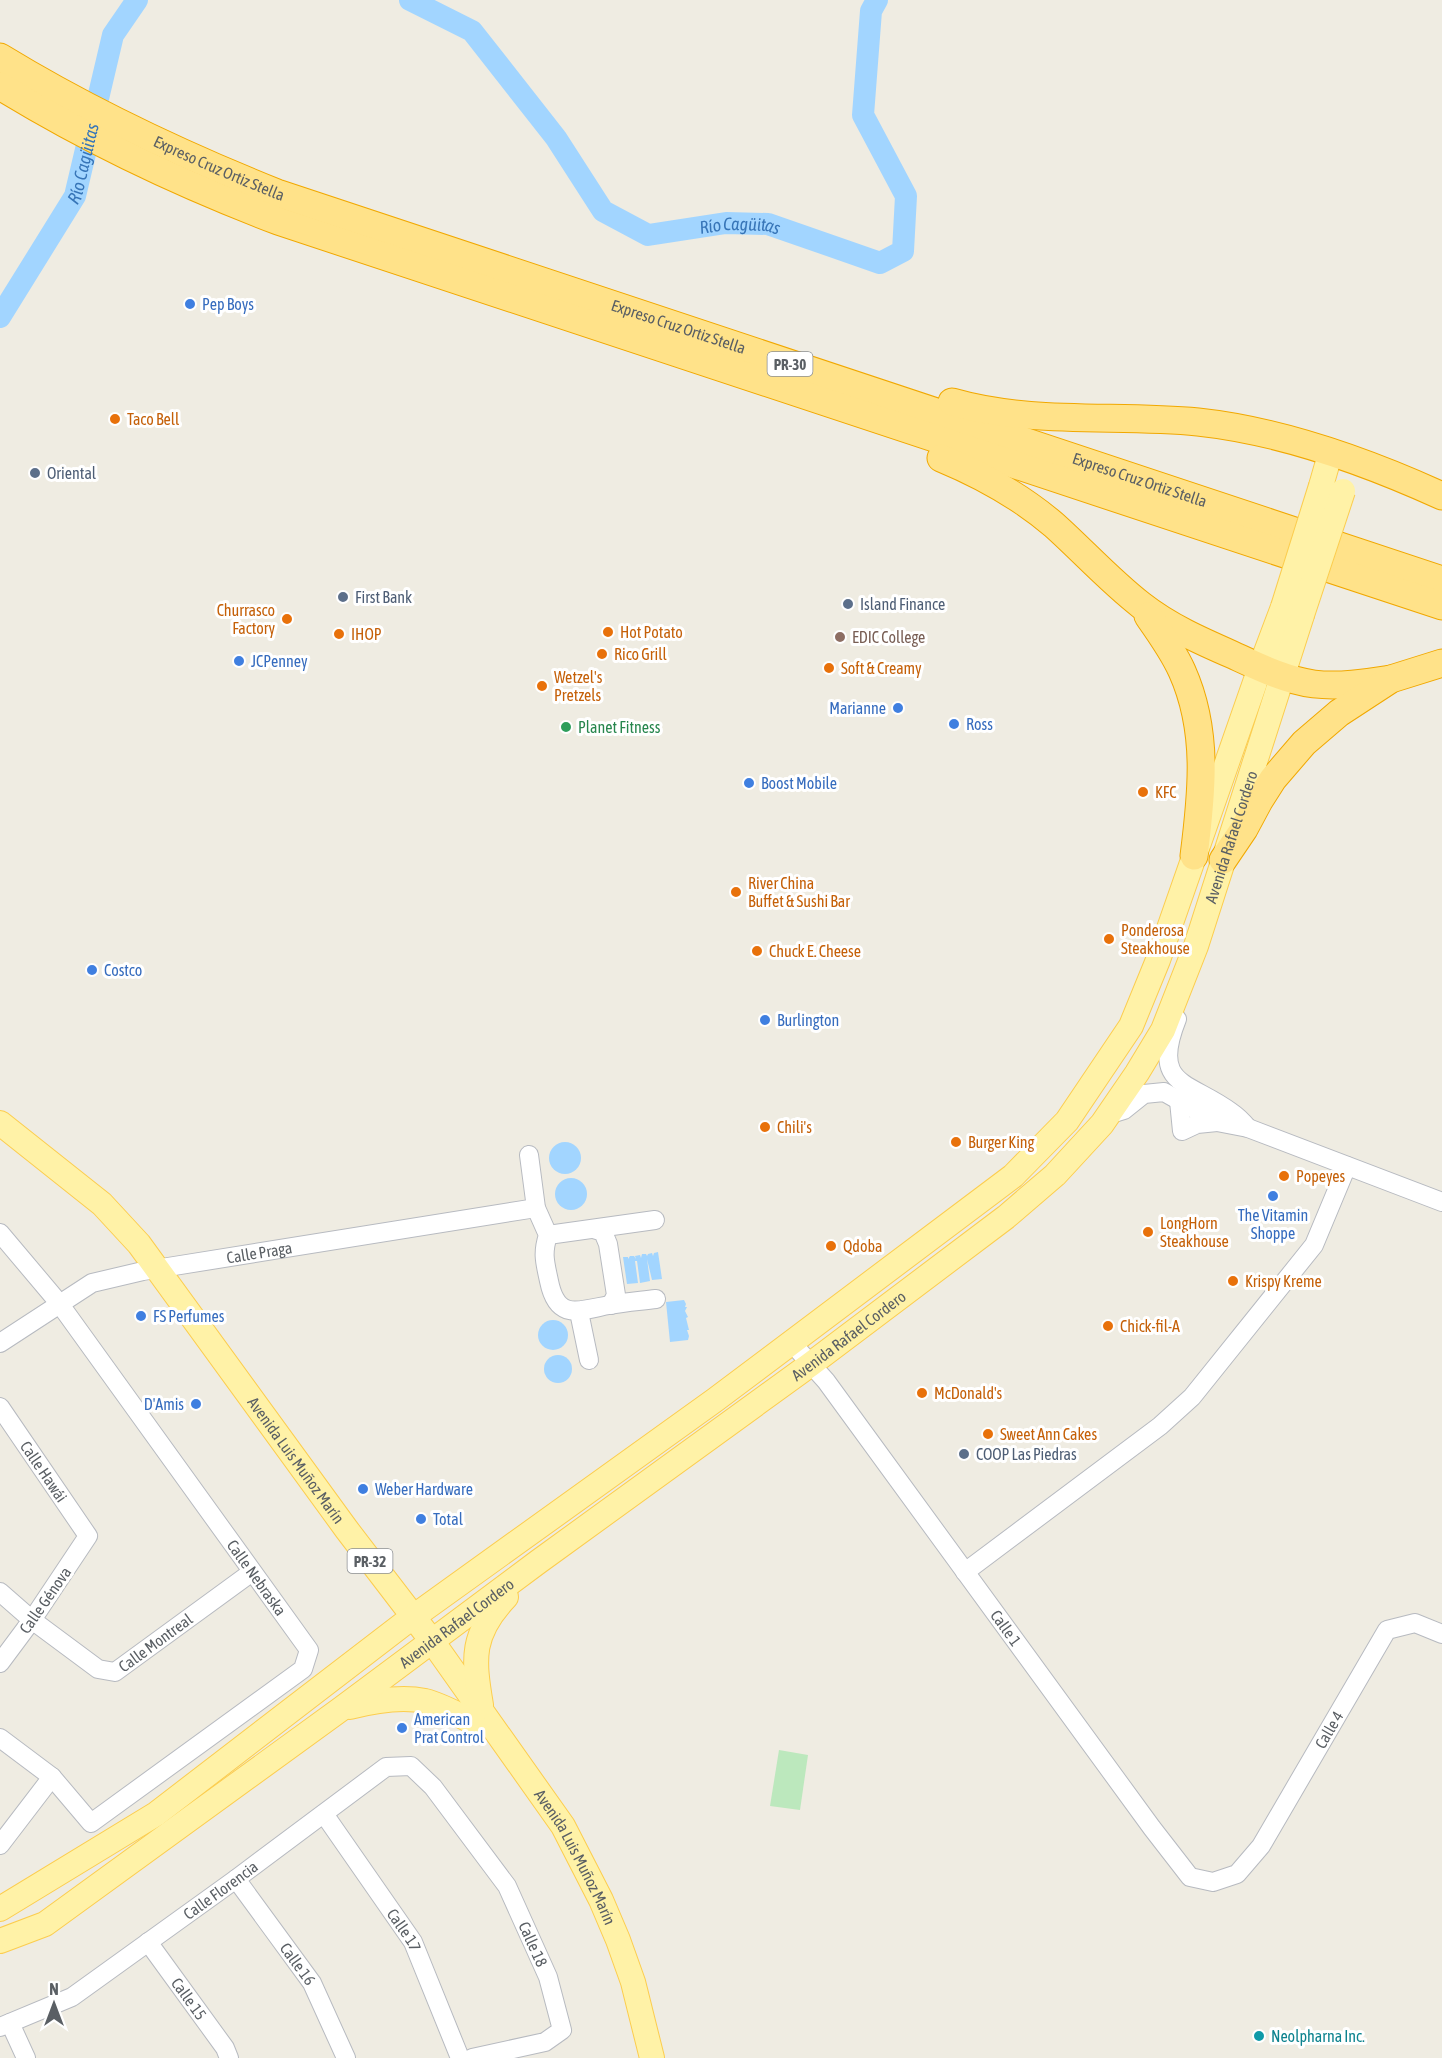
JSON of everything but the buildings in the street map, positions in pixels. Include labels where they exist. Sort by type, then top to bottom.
[{"type":"highway","name":"Expreso Cruz Ortiz Stella","points":[[0,57],[32,91],[140,148],[220,199],[278,221],[1442,580]]},
{"type":"highway","name":"Expreso Cruz Ortiz Stella","points":[[0,86],[32,91]]},
{"type":"highway","points":[[838,393],[912,390],[957,403],[1026,414],[1162,420],[1230,427],[1343,456],[1442,496]]},
{"type":"highway","name":"Expreso Cruz Ortiz Stella","points":[[838,393],[1442,606]]},
{"type":"highway","points":[[838,393],[891,439],[941,457],[993,482],[1052,524],[1141,605],[1168,624],[1198,640],[1297,681],[1336,685],[1391,679],[1442,663]]},
{"type":"highway","points":[[1141,605],[1182,671],[1194,704],[1201,740],[1202,772],[1194,856]]},
{"type":"highway","points":[[1223,860],[1285,762],[1339,713],[1391,679]]},
{"type":"main road","name":"Avenida Rafael Cordero","points":[[0,1909],[156,1815],[408,1621],[715,1400],[1013,1176],[1067,1121],[1131,1026],[1158,960],[1194,856],[1271,672],[1343,456]]},
{"type":"main road","name":"Avenida Rafael Cordero","points":[[0,1941],[45,1924],[811,1364],[1006,1217],[1055,1175],[1108,1115],[1163,1030],[1196,946],[1223,860],[1271,672]]},
{"type":"main road","name":"Avenida Luis Muñoz Marín","points":[[0,1123],[102,1204],[139,1244],[149,1270]]},
{"type":"main road","name":"Avenida Luis Muñoz Marín","points":[[0,1140],[86,1209],[149,1270],[296,1483],[408,1621],[477,1716],[562,1826],[601,1900],[633,1982],[652,2058]]},
{"type":"main road","points":[[341,1709],[372,1701],[394,1699],[424,1701],[477,1716],[475,1666],[479,1637],[492,1612],[538,1562]]},
{"type":"main road","name":"Avenida Luis Muñoz Marín","points":[[477,1716],[532,1803],[587,1899],[622,1991],[637,2058]]},
{"type":"street","points":[[1178,995],[1179,1014],[1170,1035],[1168,1066],[1176,1078],[1191,1090],[1231,1111],[1248,1128]]},
{"type":"street","points":[[1108,1115],[1124,1110],[1144,1094],[1164,1092],[1179,1101],[1182,1131],[1197,1124],[1217,1122],[1248,1128],[1442,1202]]},
{"type":"street","points":[[529,1155],[536,1208],[548,1235],[543,1250],[552,1297],[561,1307],[579,1312],[656,1299]]},
{"type":"street","points":[[965,1572],[1161,1426],[1192,1397],[1314,1245],[1347,1166]]},
{"type":"street","name":"Calle Praga","points":[[0,1343],[92,1283],[149,1270],[536,1208]]},
{"type":"street","points":[[548,1235],[655,1220]]},
{"type":"street","points":[[593,1229],[603,1232],[608,1244],[616,1295],[611,1305]]},
{"type":"street","name":"Calle Nebraska","points":[[0,1233],[59,1303],[309,1650],[303,1669],[91,1823],[52,1777]]},
{"type":"street","points":[[579,1312],[589,1360]]},
{"type":"street","name":"Calle 1","points":[[791,1342],[811,1364],[1190,1876],[1213,1882],[1237,1874]]},
{"type":"street","name":"Calle Hawái","points":[[0,1407],[88,1536]]},
{"type":"street","name":"Calle Génova","points":[[0,1663],[32,1620],[88,1536]]},
{"type":"street","name":"Calle Montreal","points":[[0,1592],[32,1620],[98,1669],[115,1672],[252,1572]]},
{"type":"street","name":"Calle 4","points":[[1237,1874],[1262,1845],[1387,1630],[1415,1623],[1442,1634]]},
{"type":"street","points":[[0,1738],[52,1777],[0,1845]]},
{"type":"street","name":"Calle Florencia","points":[[5,2025],[72,1997],[386,1767],[411,1766],[433,1787]]},
{"type":"street","name":"Calle 18","points":[[433,1787],[507,1886],[548,1977],[562,2030],[545,2042],[472,2058]]},
{"type":"street","name":"Calle 17","points":[[324,1814],[413,1942],[460,2058]]},
{"type":"street","name":"Calle 16","points":[[236,1879],[312,1983],[346,2058]]},
{"type":"street","name":"Calle 15","points":[[148,1942],[225,2048],[229,2058]]},
{"type":"street","points":[[5,2025],[26,2058]]},
{"type":"green space","points":[[779,1750],[808,1755],[800,1810],[770,1806]]},
{"type":"water","points":[[565,1142],[576,1147],[581,1158],[576,1169],[565,1174],[554,1169],[549,1158],[554,1147]]},
{"type":"water","points":[[571,1178],[582,1183],[587,1194],[582,1205],[571,1210],[560,1205],[555,1194],[560,1183]]},
{"type":"water","points":[[658,1252],[662,1279],[652,1280],[647,1259],[650,1281],[640,1283],[637,1261],[635,1261],[638,1283],[627,1284],[623,1257],[628,1257],[628,1259],[634,1256],[636,1259],[635,1256],[640,1255],[641,1258],[642,1254],[647,1256],[652,1253],[653,1256]]},
{"type":"water","points":[[684,1300],[688,1317],[686,1318],[689,1330],[687,1330],[688,1340],[670,1342],[666,1302]]},
{"type":"water","points":[[553,1320],[563,1325],[568,1335],[563,1345],[553,1350],[543,1345],[538,1335],[543,1325]]},
{"type":"water","points":[[558,1355],[568,1359],[572,1369],[568,1379],[558,1383],[548,1379],[544,1369],[548,1359]]},
{"type":"waterway","name":"Río Cagüitas","points":[[0,317],[75,196],[113,35],[137,0]]},
{"type":"waterway","name":"Río Cagüitas","points":[[410,0],[472,31],[556,138],[603,211],[648,235],[726,223],[768,224],[880,263],[903,251],[906,196],[863,115],[871,11],[877,0]]},
{"type":"place","name":"Pep Boys","points":[[190,304]]},
{"type":"place","name":"Taco Bell","points":[[115,419]]},
{"type":"place","name":"Oriental","points":[[35,473]]},
{"type":"place","name":"First Bank","points":[[343,597]]},
{"type":"place","name":"Island Finance","points":[[848,604]]},
{"type":"place","name":"Churrasco Factory","points":[[287,619]]},
{"type":"place","name":"Hot Potato","points":[[608,632]]},
{"type":"place","name":"IHOP","points":[[339,634]]},
{"type":"place","name":"EDIC College","points":[[840,637]]},
{"type":"place","name":"Rico Grill","points":[[602,654]]},
{"type":"place","name":"JCPenney","points":[[239,661]]},
{"type":"place","name":"Soft & Creamy","points":[[829,668]]},
{"type":"place","name":"Wetzel's Pretzels","points":[[542,686]]},
{"type":"place","name":"Marianne","points":[[898,708]]},
{"type":"place","name":"Ross","points":[[954,724]]},
{"type":"place","name":"Planet Fitness","points":[[566,727]]},
{"type":"place","name":"Boost Mobile","points":[[749,783]]},
{"type":"place","name":"KFC","points":[[1143,792]]},
{"type":"place","name":"River China Buffet & Sushi Bar","points":[[736,892]]},
{"type":"place","name":"Ponderosa Steakhouse","points":[[1109,939]]},
{"type":"place","name":"Chuck E. Cheese","points":[[757,951]]},
{"type":"place","name":"Costco","points":[[92,970]]},
{"type":"place","name":"Burlington","points":[[765,1020]]},
{"type":"place","name":"Chili's","points":[[765,1127]]},
{"type":"place","name":"Burger King","points":[[956,1142]]},
{"type":"place","name":"Popeyes","points":[[1284,1176]]},
{"type":"place","name":"The Vitamin Shoppe","points":[[1273,1196]]},
{"type":"place","name":"LongHorn Steakhouse","points":[[1148,1232]]},
{"type":"place","name":"Qdoba","points":[[831,1246]]},
{"type":"place","name":"Krispy Kreme","points":[[1233,1281]]},
{"type":"place","name":"FS Perfumes","points":[[141,1316]]},
{"type":"place","name":"Chick-fil-A","points":[[1108,1326]]},
{"type":"place","name":"McDonald's","points":[[922,1393]]},
{"type":"place","name":"D'Amis","points":[[196,1404]]},
{"type":"place","name":"Sweet Ann Cakes","points":[[988,1434]]},
{"type":"place","name":"COOP Las Piedras","points":[[964,1454]]},
{"type":"place","name":"Weber Hardware","points":[[363,1489]]},
{"type":"place","name":"Total","points":[[421,1519]]},
{"type":"place","name":"American Prat Control","points":[[402,1728]]},
{"type":"place","name":"Neolpharna Inc.","points":[[1259,2036]]}]
